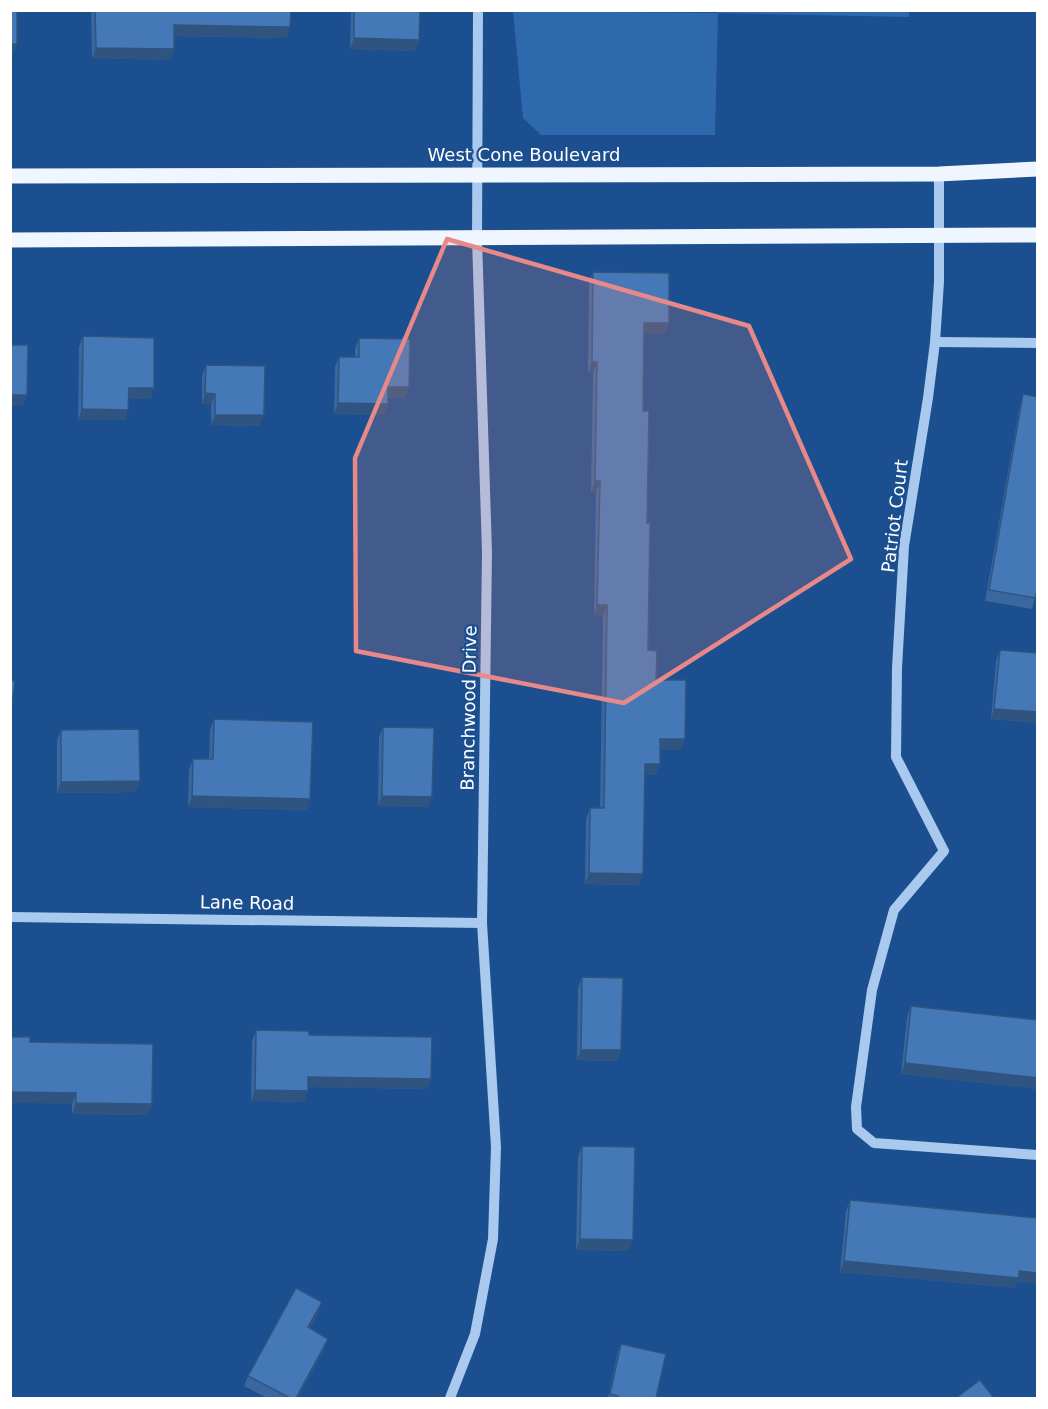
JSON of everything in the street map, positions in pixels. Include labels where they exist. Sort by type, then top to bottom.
[{"type":"main road","name":"West Cone Boulevard","points":[[10,176],[939,174],[1038,169]]},
{"type":"main road","points":[[10,240],[1038,235]]},
{"type":"street","name":"Branchwood Drive","points":[[450,1398],[475,1334],[493,1239],[496,1147],[482,923],[487,552],[477,238],[478,10]]},
{"type":"street","name":"Patriot Court","points":[[939,174],[939,282],[935,342],[904,546],[897,668],[896,757],[944,851],[894,909],[872,990],[856,1107],[857,1129],[874,1143],[1038,1155]]},
{"type":"street","points":[[935,342],[1038,343]]},
{"type":"street","name":"Lane Road","points":[[10,917],[482,923]]},
{"type":"highlighted area","points":[[447,239],[749,326],[851,559],[624,703],[356,651],[355,458]]},
{"type":"shaded area","points":[[718,10],[909,11],[909,17],[718,13],[715,135],[541,135],[523,118],[513,11],[717,13]]},
{"type":"building","points":[[10,10],[17,10],[17,44],[10,44]]},
{"type":"building","points":[[95,10],[291,10],[290,27],[174,25],[174,49],[96,48]]},
{"type":"building","points":[[354,10],[420,10],[419,40],[354,38]]},
{"type":"building","points":[[593,272],[669,273],[669,323],[644,323],[643,411],[649,411],[648,650],[657,651],[656,680],[686,680],[685,739],[660,739],[660,764],[645,764],[643,874],[589,873],[590,808],[604,808],[607,605],[597,605],[600,481],[595,481],[597,362],[592,362]]},
{"type":"building","points":[[83,336],[154,338],[154,388],[129,388],[128,410],[82,409]]},
{"type":"building","points":[[359,338],[410,339],[409,387],[388,387],[388,404],[338,403],[339,357],[359,357]]},
{"type":"building","points":[[10,345],[28,345],[27,395],[10,395]]},
{"type":"building","points":[[206,365],[265,366],[264,415],[215,415],[215,394],[205,393]]},
{"type":"building","points":[[1023,394],[1038,397],[1038,587],[1035,598],[989,590]]},
{"type":"building","points":[[1000,650],[1038,653],[1038,712],[994,709]]},
{"type":"building","points":[[10,680],[15,681],[10,718]]},
{"type":"building","points":[[214,719],[313,722],[310,799],[192,796],[193,759],[213,759]]},
{"type":"building","points":[[383,727],[434,728],[432,797],[382,796]]},
{"type":"building","points":[[139,729],[140,781],[61,782],[61,730]]},
{"type":"building","points":[[582,977],[623,978],[621,1050],[581,1050]]},
{"type":"building","points":[[911,1006],[1038,1020],[1038,1078],[905,1063]]},
{"type":"building","points":[[256,1030],[309,1031],[309,1035],[432,1037],[431,1079],[308,1077],[308,1091],[255,1090]]},
{"type":"building","points":[[10,1037],[30,1037],[30,1042],[153,1044],[152,1104],[76,1103],[76,1093],[10,1092]]},
{"type":"building","points":[[582,1146],[635,1147],[633,1240],[580,1239]]},
{"type":"building","points":[[850,1200],[1038,1218],[1038,1273],[1019,1271],[1019,1278],[844,1261]]},
{"type":"building","points":[[296,1288],[322,1302],[308,1327],[328,1339],[296,1398],[290,1398],[248,1376]]},
{"type":"building","points":[[621,1344],[666,1354],[656,1398],[617,1398],[618,1396],[610,1394]]},
{"type":"building","points":[[980,1380],[994,1398],[956,1398]]}]
